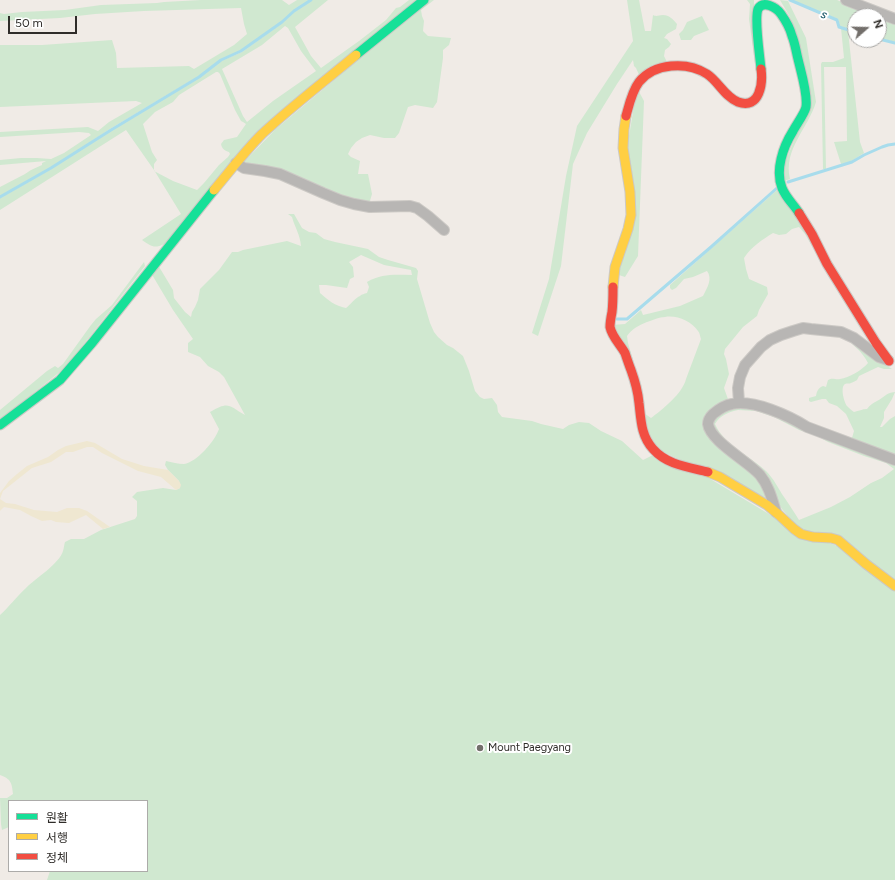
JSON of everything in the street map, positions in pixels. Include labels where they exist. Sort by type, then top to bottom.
[{"type":"street","points":[[0,425],[60,380],[92,344],[236,163],[261,135],[283,115],[424,0]]},
{"type":"street","points":[[846,0],[895,19]]},
{"type":"street","points":[[892,362],[876,343],[827,264],[808,228],[782,188],[779,174],[782,155],[786,142],[806,108],[806,98],[797,50],[788,25],[774,6],[768,3],[762,4],[758,8],[756,17],[762,78],[761,88],[760,93],[752,101],[745,103],[730,98],[708,75],[702,71],[685,67],[668,67],[652,71],[641,78],[635,86],[627,112],[623,140],[630,188],[631,215],[626,237],[614,269],[610,325],[612,332],[625,354],[631,368],[637,388],[642,431],[653,449],[662,457],[672,462],[685,467],[708,472],[719,477],[764,503],[776,512],[792,529],[801,534],[811,537],[834,538],[842,542],[863,562],[895,586]]},
{"type":"street","points":[[236,163],[244,168],[280,174],[340,200],[354,204],[382,208],[410,206],[417,208],[444,230]]},
{"type":"street","points":[[739,402],[738,388],[740,377],[745,365],[760,347],[781,335],[803,328],[840,332],[854,338],[878,357],[892,362]]},
{"type":"street","points":[[776,512],[769,488],[759,474],[720,442],[711,432],[708,424],[710,417],[717,411],[730,404],[739,402],[752,404],[780,413],[795,419],[807,427],[895,460]]},
{"type":"green space","points":[[201,0],[282,0],[289,5],[297,0],[310,0],[293,11],[281,22],[241,51],[221,60],[199,76],[110,129],[51,168],[0,196],[0,187],[42,165],[42,163],[46,161],[0,165],[0,160],[21,158],[51,159],[64,153],[91,135],[89,133],[79,132],[0,137],[0,132],[88,127],[98,131],[109,122],[142,103],[136,101],[0,107],[0,45],[42,45],[112,40],[116,53],[117,68],[189,66],[194,69],[234,45],[247,34],[241,8],[144,11],[0,21],[0,13],[65,10],[101,5]]},
{"type":"green space","points":[[312,0],[328,0],[295,27],[311,56],[321,68],[386,20],[396,8],[400,7],[409,0],[418,0],[343,60],[164,244],[153,246],[142,240],[181,214],[155,171],[173,181],[197,190],[230,154],[221,144],[224,140],[237,137],[246,124],[241,121],[235,110],[218,72],[179,95],[173,102],[155,112],[143,124],[152,152],[157,160],[154,164],[154,170],[126,130],[0,210],[0,198],[51,169],[111,130],[200,77],[221,61],[242,52],[282,23],[294,12]],"holes":[[[285,26],[288,28],[301,51],[316,71],[273,101],[247,122],[222,69],[262,45]]]},
{"type":"green space","points":[[429,0],[434,0],[421,10],[424,21],[423,31],[428,36],[451,38],[449,45],[443,50],[437,102],[433,108],[415,105],[408,107],[399,133],[395,138],[384,138],[370,135],[356,142],[351,148],[348,154],[360,161],[358,174],[368,174],[372,194],[369,204],[241,164],[251,150]]},
{"type":"green space","points":[[627,0],[639,0],[645,31],[651,31],[653,15],[667,16],[677,24],[676,29],[667,34],[664,38],[671,44],[665,50],[664,56],[667,62],[687,64],[700,67],[717,78],[732,94],[744,100],[754,95],[758,86],[749,19],[750,4],[747,0],[754,0],[759,72],[758,91],[750,100],[746,101],[738,99],[728,93],[716,79],[704,71],[681,64],[659,66],[640,77],[634,66],[633,60],[587,133],[573,164],[561,266],[538,336],[532,333],[549,279],[566,176],[577,126],[633,41]]},
{"type":"green space","points":[[780,0],[788,1],[806,38],[816,102],[793,149],[789,168],[790,179],[784,181],[783,167],[808,107],[790,17]]},
{"type":"green space","points":[[791,0],[837,0],[856,8],[847,8],[847,28],[840,26],[838,19]]},
{"type":"green space","points":[[702,16],[709,30],[694,36],[691,40],[681,40],[679,34],[687,22]]},
{"type":"green space","points":[[887,20],[895,23],[895,42],[887,40]]},
{"type":"green space","points":[[841,28],[847,31],[847,48],[850,48],[860,142],[864,153],[850,162],[841,164],[834,142],[847,141],[846,67],[824,67],[826,169],[823,169],[821,64],[822,62],[833,62],[844,58]]},
{"type":"green space","points":[[637,88],[644,101],[638,256],[625,277],[616,274],[628,237],[626,154]]},
{"type":"green space","points":[[780,189],[869,345],[805,234],[799,227],[792,229],[786,234],[779,235],[773,233],[754,247],[744,258],[749,279],[767,287],[768,294],[757,316],[743,327],[725,349],[724,354],[729,374],[724,388],[729,402],[705,424],[757,476],[769,499],[654,448],[641,411],[651,418],[666,406],[681,390],[701,339],[695,327],[688,322],[674,317],[658,318],[638,326],[627,336],[634,363],[612,325],[625,324],[641,310],[643,315],[680,306],[703,296],[708,287],[709,274],[707,271],[684,279],[676,288],[672,290],[670,285],[777,190]]},
{"type":"green space","points":[[288,214],[294,214],[302,228],[309,232],[316,233],[324,239],[368,249],[379,257],[416,268],[418,271],[417,279],[434,332],[447,345],[463,356],[475,391],[484,399],[492,398],[497,405],[498,412],[502,417],[532,421],[563,429],[569,425],[579,422],[589,423],[601,431],[622,441],[643,460],[655,454],[697,471],[784,523],[834,540],[895,589],[895,880],[47,880],[50,872],[148,872],[148,800],[8,800],[8,827],[2,830],[0,798],[7,798],[13,794],[10,782],[7,778],[0,775],[0,615],[22,591],[57,561],[61,556],[65,542],[71,539],[84,539],[101,530],[135,519],[137,516],[137,501],[132,497],[137,492],[163,488],[176,490],[180,488],[179,481],[165,465],[166,461],[184,464],[200,455],[205,450],[214,439],[219,429],[210,412],[225,405],[245,415],[224,377],[219,372],[208,366],[200,357],[188,352],[188,343],[193,339],[173,310],[151,273],[158,265],[173,290],[174,298],[191,317],[198,300],[200,289],[219,270],[232,252],[287,241],[301,246],[300,238],[292,217]],"holes":[[[361,255],[384,265],[411,270],[412,275],[384,276],[367,282],[369,287],[367,293],[362,294],[346,308],[335,304],[320,293],[319,285],[347,288],[350,279],[354,277],[353,267],[349,262]]]},
{"type":"green space","points":[[144,262],[145,266],[66,367],[0,420],[0,410],[47,371],[55,366],[58,368],[63,364],[91,325],[112,305]]},
{"type":"green space","points":[[840,334],[892,369],[878,367],[859,376],[857,380],[845,384],[843,391],[846,404],[854,412],[867,409],[887,394],[895,392],[884,412],[884,418],[880,427],[895,416],[895,457],[808,424],[796,417],[852,438],[854,431],[846,414],[837,406],[829,403],[826,399],[811,402],[809,401],[809,398],[816,396],[817,391],[820,388],[823,386],[826,387],[828,380],[847,377],[859,371],[868,363],[860,351]]},
{"type":"green space","points":[[731,407],[751,407],[895,463],[895,583],[857,554],[802,532],[782,509],[774,497],[714,431],[712,418]],"holes":[[[738,410],[756,411],[774,417],[799,430],[817,436],[828,442],[886,463],[894,469],[850,497],[831,507],[799,520],[769,474],[731,444],[719,431],[715,424],[722,416],[731,412]]]},
{"type":"sand","points":[[87,441],[95,443],[122,459],[144,466],[168,470],[181,485],[180,488],[176,490],[161,477],[138,471],[93,447],[87,447],[73,452],[66,452],[51,462],[32,468],[3,491],[0,499],[0,493],[9,481],[27,466],[48,457],[66,446]]},
{"type":"sand","points":[[0,499],[6,503],[15,504],[34,510],[57,512],[67,508],[79,508],[87,511],[110,527],[103,529],[86,515],[69,523],[51,520],[42,521],[20,510],[4,507],[0,511]]},
{"type":"waterway","points":[[0,197],[51,168],[199,77],[221,60],[241,51],[311,0]]},
{"type":"waterway","name":"s","points":[[790,0],[837,20],[839,27],[847,30]]},
{"type":"waterway","name":"s","points":[[887,41],[895,43]]},
{"type":"waterway","points":[[788,182],[852,162],[882,147],[895,144]]},
{"type":"waterway","points":[[617,319],[627,319],[777,188]]},
{"type":"traffic: fast","points":[[356,55],[424,0]]},
{"type":"traffic: fast","points":[[761,69],[757,14],[760,6],[766,5],[779,11],[789,27],[795,44],[805,90],[806,107],[783,151],[779,174],[784,192],[799,213]]},
{"type":"traffic: fast","points":[[0,425],[60,380],[92,343],[214,190]]},
{"type":"traffic: slow","points":[[214,190],[262,134],[356,55]]},
{"type":"traffic: slow","points":[[613,287],[615,267],[628,229],[631,215],[630,192],[623,148],[626,116]]},
{"type":"traffic: slow","points":[[708,472],[720,477],[767,505],[801,534],[838,540],[895,586]]},
{"type":"traffic: jam","points":[[626,116],[633,94],[639,82],[653,71],[671,66],[690,67],[699,70],[711,77],[733,100],[745,103],[751,102],[758,94],[761,81],[761,69]]},
{"type":"traffic: jam","points":[[799,213],[812,234],[827,264],[876,343],[889,361]]},
{"type":"traffic: jam","points":[[613,287],[613,306],[610,327],[614,337],[625,353],[634,378],[638,395],[642,428],[646,439],[653,449],[665,459],[678,465],[708,472]]},
{"type":"place","name":"Mount Paegyang","points":[[480,748]]}]
